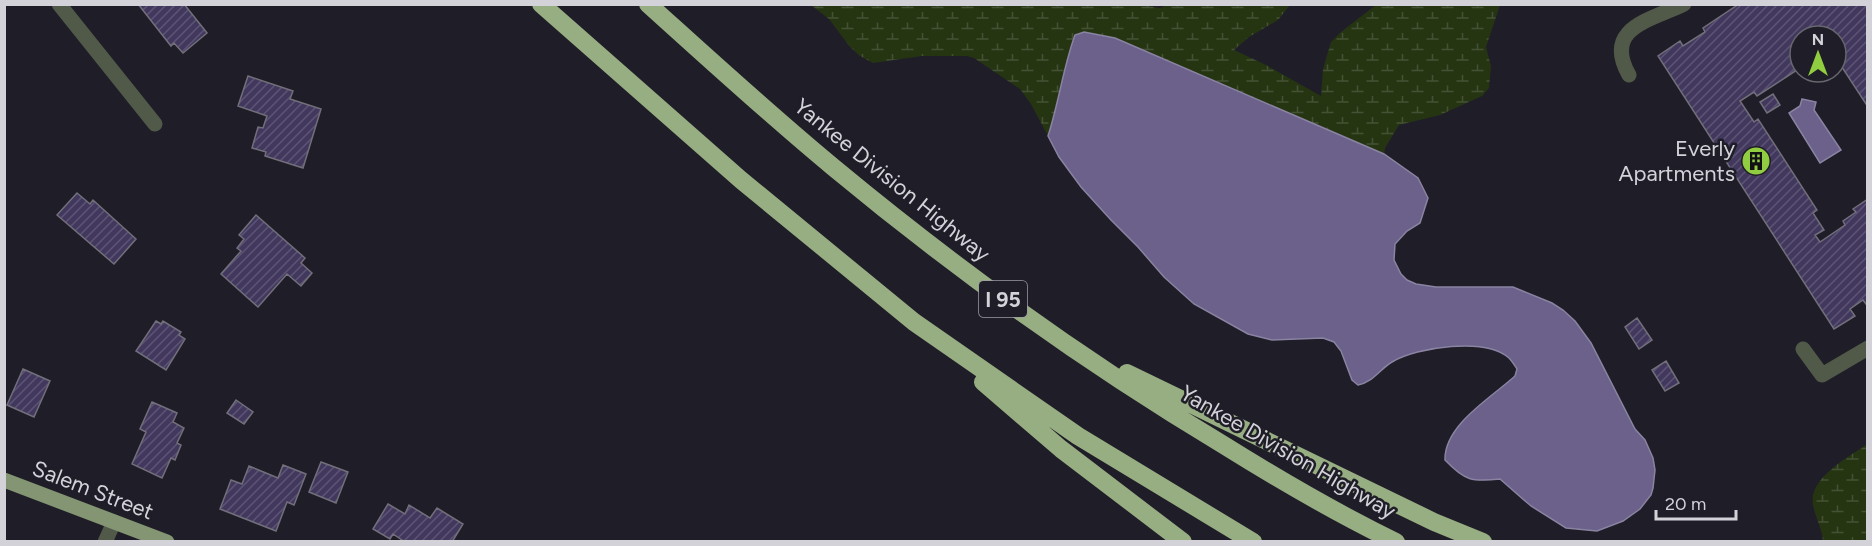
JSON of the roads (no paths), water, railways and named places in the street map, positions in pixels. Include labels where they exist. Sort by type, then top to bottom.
[{"type":"highway","points":[[541,4],[741,180],[914,322],[1060,449],[1183,542]]},
{"type":"highway","name":"Yankee Division Highway","points":[[648,4],[832,166],[966,273],[1064,343],[1166,411],[1265,471],[1396,542]]},
{"type":"highway","points":[[914,322],[1078,436],[1253,542]]},
{"type":"highway","points":[[1064,343],[1434,522],[1483,542]]},
{"type":"main road","name":"Salem Street","points":[[4,480],[166,542]]},
{"type":"street","points":[[59,4],[155,124]]},
{"type":"street","points":[[1629,75],[1621,54],[1622,42],[1627,33],[1644,21],[1684,4]]},
{"type":"street","points":[[1803,349],[1822,375],[1868,348]]},
{"type":"street","points":[[105,542],[114,522]]},
{"type":"place","name":"Everly Apartments","points":[[1756,161]]}]
